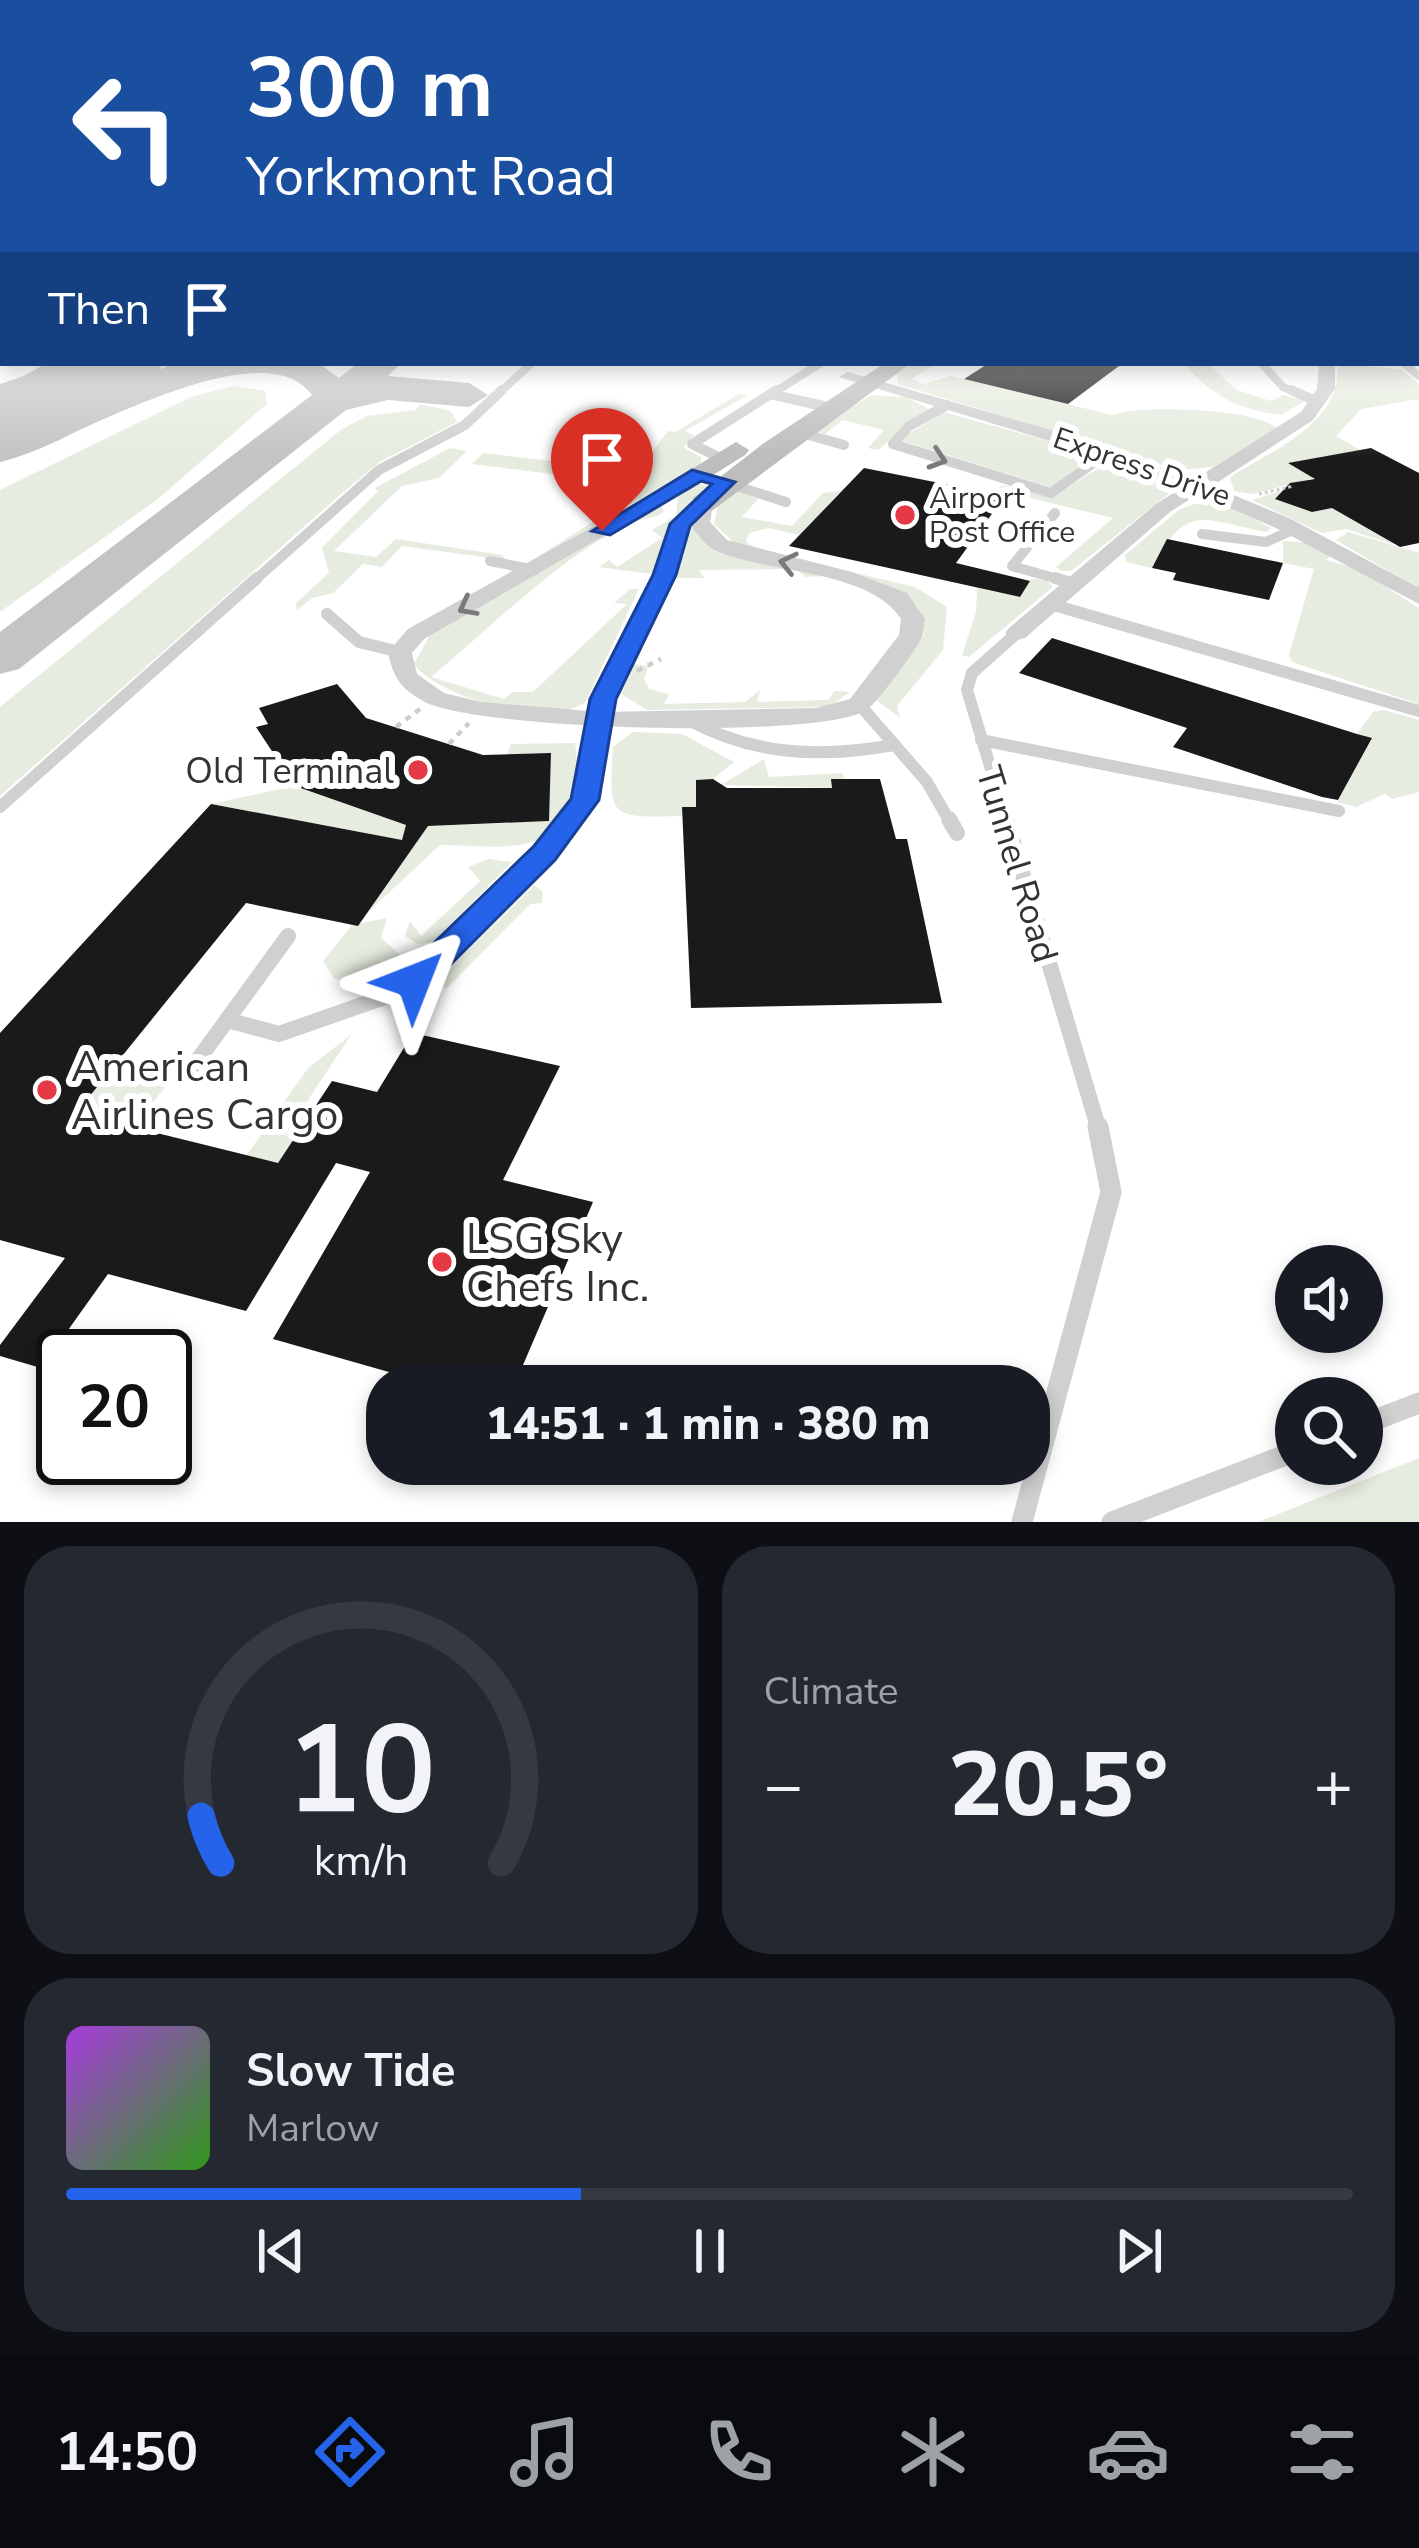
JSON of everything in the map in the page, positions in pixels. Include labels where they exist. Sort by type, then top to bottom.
[{"type":"street","points":[[1318,402],[1328,381],[1327,366]]},
{"type":"street","name":"Express Drive","points":[[863,374],[1202,485],[1297,528],[1419,597]]},
{"type":"street","points":[[706,475],[699,523],[719,545],[879,587],[904,604],[913,619],[911,636],[859,704],[817,716],[601,720],[480,710],[435,698],[406,676],[400,652],[416,634],[706,475],[786,428],[863,374]]},
{"type":"street","name":"Tunnel Road","points":[[1017,633],[1163,508],[1289,430],[1318,402]]},
{"type":"lane","points":[[0,807],[379,470],[464,425],[529,366]]},
{"type":"lane","points":[[786,502],[706,475],[692,444],[816,366]]},
{"type":"lane","points":[[1264,366],[1283,387],[1318,402]]},
{"type":"lane","points":[[770,394],[820,406]]},
{"type":"lane","points":[[947,405],[909,426],[892,444],[1051,493],[1109,452]]},
{"type":"lane","points":[[786,428],[844,445]]},
{"type":"lane","points":[[227,1021],[279,1034],[396,993],[414,981],[573,820],[592,784],[603,699],[656,583],[664,575],[680,524],[703,504]]},
{"type":"lane","points":[[1055,513],[1012,566],[1074,584]]},
{"type":"lane","points":[[1202,534],[1266,542],[1297,528]]},
{"type":"lane","points":[[490,562],[536,570]]},
{"type":"lane","points":[[1050,604],[1419,712]]},
{"type":"lane","points":[[327,614],[347,638],[367,648],[400,652]]},
{"type":"lane","name":"Tunnel Road","points":[[1017,633],[968,680],[980,740],[1104,1144],[1111,1192],[1022,1522]]},
{"type":"lane","points":[[859,704],[927,782],[958,833]]},
{"type":"lane","points":[[687,718],[722,742],[765,751],[845,752],[894,745]]},
{"type":"lane","points":[[980,740],[1339,811]]},
{"type":"lane","points":[[195,1064],[288,936]]},
{"type":"lane","points":[[1383,1418],[1419,1403]]},
{"type":"lane","points":[[1112,1522],[1275,1459]]},
{"type":"path","points":[[1235,499],[1294,486]]},
{"type":"shaded area","points":[[908,366],[932,366],[912,379],[923,384],[950,376],[1113,415],[1198,410],[1248,416],[1276,428],[1213,467],[1178,470],[898,384],[897,373]]},
{"type":"shaded area","points":[[1187,366],[1210,366],[1237,390],[1271,401],[1284,395],[1305,401],[1281,415],[1226,399]]},
{"type":"shaded area","points":[[1338,366],[1402,370],[1419,384],[1419,399],[1361,409],[1336,436],[1360,450],[1290,463],[1314,478],[1253,494],[1234,491],[1230,477],[1317,419],[1336,384]]},
{"type":"shaded area","points":[[234,386],[265,391],[267,404],[158,499],[0,612],[0,490],[193,396]]},
{"type":"shaded area","points":[[739,394],[748,395],[685,431],[694,435],[683,447],[701,457],[701,464],[528,563],[613,509],[630,484],[472,464],[483,453],[638,471],[668,431],[675,432]]},
{"type":"shaded area","points":[[872,395],[906,397],[929,409],[878,450],[868,448],[884,430],[843,420],[825,434],[812,430]]},
{"type":"shaded area","points":[[420,404],[451,411],[457,422],[381,461],[0,796],[0,707],[342,429],[367,416],[416,410]]},
{"type":"shaded area","points":[[944,412],[1092,453],[1093,459],[1053,488],[899,440]]},
{"type":"shaded area","points":[[450,448],[467,451],[439,478],[402,486],[334,551],[376,557],[396,539],[502,555],[506,560],[402,546],[382,567],[363,564],[333,593],[312,598],[297,610],[296,603],[329,573],[322,548],[378,491],[375,488]]},
{"type":"shaded area","points":[[1109,462],[1167,480],[1171,492],[1071,571],[1061,571],[1056,567],[1113,518],[997,490],[1002,485],[1052,497]]},
{"type":"shaded area","points":[[696,483],[708,486],[675,524],[659,575],[599,567],[609,560],[617,567],[662,538],[652,530],[676,516],[678,496]]},
{"type":"shaded area","points":[[1295,486],[1395,545],[1346,529],[1322,533],[1252,500]]},
{"type":"shaded area","points":[[734,490],[758,499],[742,517],[792,526],[823,493],[841,491],[800,535],[768,528],[749,533],[746,542],[762,551],[915,587],[947,607],[943,650],[897,706],[900,718],[875,699],[924,635],[917,606],[882,583],[741,549],[714,524],[718,505]]},
{"type":"shaded area","points":[[661,503],[664,512],[630,523],[551,574],[431,677],[504,699],[513,692],[533,692],[627,604],[614,603],[630,589],[639,589],[586,701],[549,712],[497,706],[446,688],[427,677],[414,664],[430,635]]},
{"type":"shaded area","points":[[1195,504],[1228,505],[1271,528],[1266,532],[1198,520],[1175,533],[1152,568],[1126,562],[1125,555],[1180,509]]},
{"type":"shaded area","points":[[691,524],[700,537],[822,576],[806,577],[796,569],[699,570],[704,578],[676,578],[684,533]]},
{"type":"shaded area","points":[[1348,532],[1419,553],[1419,589],[1336,540]]},
{"type":"shaded area","points":[[1283,541],[1314,543],[1331,555],[1326,560],[1358,569],[1419,608],[1419,704],[1292,662],[1289,655],[1314,569],[1283,563]]},
{"type":"shaded area","points":[[1031,579],[1047,580],[1053,587],[969,657],[962,655],[976,612],[977,588],[1019,597]]},
{"type":"shaded area","points":[[634,664],[648,666],[644,679],[649,689],[669,694],[664,704],[745,702],[760,690],[757,702],[828,700],[835,691],[850,692],[828,707],[647,710],[621,694]]},
{"type":"shaded area","points":[[1384,710],[1419,720],[1419,792],[1392,799],[1385,794],[1356,807],[1337,802],[1372,739],[1357,734],[1373,712]]},
{"type":"shaded area","points":[[633,732],[682,734],[734,762],[713,779],[696,781],[696,807],[682,807],[682,816],[627,814],[614,801],[613,747]]},
{"type":"shaded area","points":[[575,743],[576,772],[568,803],[539,839],[493,847],[440,845],[366,914],[416,843],[211,804],[295,786],[411,827],[548,821],[551,754],[507,754],[511,744]]},
{"type":"shaded area","points":[[764,759],[769,777],[843,773],[844,779],[831,780],[832,788],[721,785]]},
{"type":"shaded area","points":[[488,859],[512,862],[435,941],[418,944],[405,936],[410,921],[421,936],[480,881],[468,867]]},
{"type":"shaded area","points":[[534,885],[543,892],[542,903],[530,904],[447,988],[439,987],[452,966]]},
{"type":"shaded area","points":[[387,918],[381,938],[405,959],[406,967],[369,985],[334,979],[323,961],[352,925]]},
{"type":"shaded area","points":[[351,1035],[304,1106],[313,1109],[278,1163],[246,1156],[308,1068]]},
{"type":"shaded area","points":[[113,1067],[170,1081],[133,1128],[76,1113]]},
{"type":"shaded area","points":[[1419,1458],[1419,1522],[1258,1522],[1351,1485],[1383,1485],[1383,1472]]},
{"type":"building","points":[[984,366],[1119,366],[1068,404],[964,379]]},
{"type":"building","points":[[1371,448],[1419,473],[1419,543],[1400,547],[1332,508],[1312,512],[1275,499],[1290,483],[1315,479],[1288,463]]},
{"type":"building","name":"Airport Post Office","points":[[864,468],[1005,496],[956,563],[1030,581],[1020,597],[789,546]]},
{"type":"building","points":[[1167,539],[1283,563],[1269,600],[1173,580],[1176,573],[1152,568]]},
{"type":"building","points":[[1052,638],[1372,738],[1338,800],[1322,797],[1173,747],[1187,728],[1019,673]]},
{"type":"building","points":[[337,684],[366,718],[483,755],[551,753],[549,821],[428,826],[358,926],[246,903],[76,1113],[278,1163],[332,1081],[377,1092],[413,1033],[560,1066],[503,1180],[593,1202],[523,1365],[366,1365],[273,1339],[370,1172],[336,1163],[246,1311],[108,1274],[69,1329],[36,1329],[36,1367],[0,1356],[0,1345],[65,1258],[0,1240],[0,1033],[211,804],[402,840],[406,825],[295,786],[256,727],[268,724],[259,708]]},
{"type":"building","points":[[713,779],[727,788],[832,788],[831,779],[880,779],[896,839],[907,839],[942,1003],[691,1008],[682,807],[696,807],[696,780]]},
{"type":"taxiway","points":[[0,397],[90,366]]},
{"type":"taxiway","points":[[175,376],[200,366]]},
{"type":"taxiway","points":[[175,376],[231,366]]},
{"type":"taxiway","points":[[285,366],[321,380],[332,395],[325,407]]},
{"type":"taxiway","points":[[0,658],[378,366]]},
{"type":"taxiway","points":[[0,449],[175,376]]},
{"type":"taxiway","points":[[167,378],[175,376]]},
{"type":"taxiway","points":[[335,401],[388,388],[469,395]]},
{"type":"runway","points":[[0,431],[112,366]]},
{"type":"place","name":"Airport Post Office","points":[[905,515]]},
{"type":"place","name":"Old Terminal","points":[[418,770]]},
{"type":"place","name":"American Airlines Cargo","points":[[47,1090]]},
{"type":"place","name":"LSG Sky Chefs Inc.","points":[[442,1262]]},
{"type":"route","points":[[414,981],[573,820],[592,784],[603,699],[656,583],[664,575],[680,524],[725,482],[699,474],[602,531]]}]
